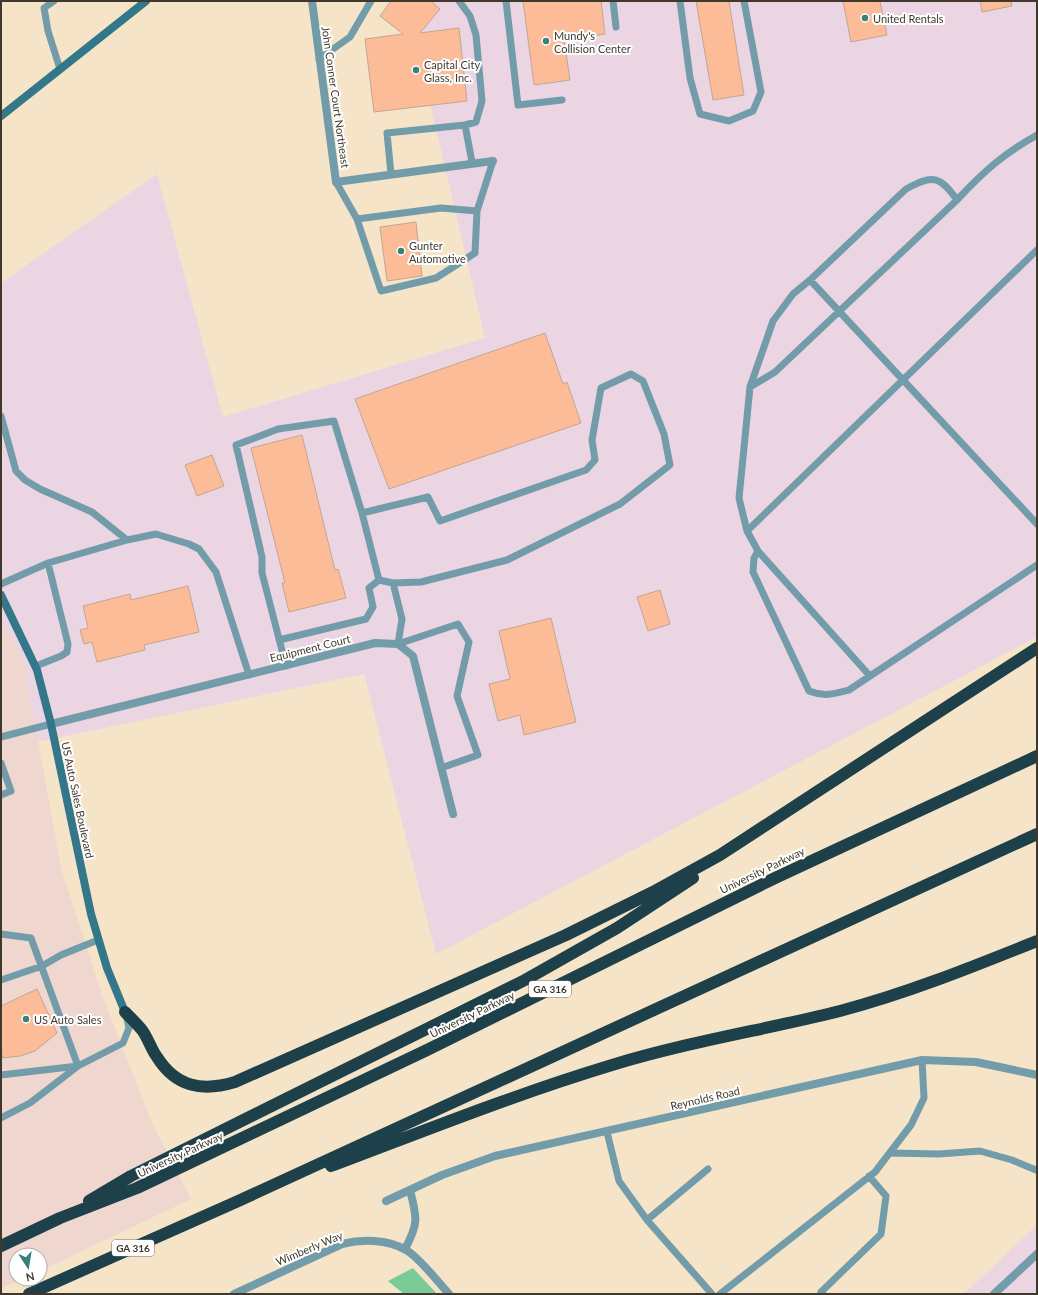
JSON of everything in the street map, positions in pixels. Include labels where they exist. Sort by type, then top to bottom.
[{"type":"highway","points":[[125,1012],[143,1031],[158,1058],[172,1075],[197,1086],[207,1088],[226,1085],[269,1068],[458,982],[566,935],[653,892],[720,855],[1037,648]]},
{"type":"highway","name":"University Parkway","points":[[1,1246],[60,1218],[144,1185],[427,1050],[775,878],[1037,756]]},
{"type":"highway","name":"GA 316","points":[[29,1294],[236,1202],[1037,834]]},
{"type":"highway","points":[[60,1218],[131,1176],[525,980],[617,928],[690,880],[720,855]]},
{"type":"highway","points":[[236,1202],[548,1084],[679,1047],[839,1011],[885,998],[930,984],[1037,941]]},
{"type":"street","points":[[1,116],[146,1]]},
{"type":"street","name":"John Conner Court Northeast","points":[[312,1],[336,182],[472,162],[493,161]]},
{"type":"street","name":"US Auto Sales Boulevard","points":[[1,595],[36,666],[51,724],[91,914],[107,968],[125,1012]]},
{"type":"street","name":"Equipment Court","points":[[51,724],[375,643],[398,644]]},
{"type":"street","points":[[398,644],[413,656],[453,814]]},
{"type":"street","name":"Reynolds Road","points":[[386,1201],[442,1175],[495,1156],[922,1060],[976,1062],[1037,1075]]},
{"type":"street","points":[[405,1249],[416,1226],[417,1218],[410,1190]]},
{"type":"street","name":"Wimberly Way","points":[[234,1294],[342,1244],[354,1241],[370,1240],[405,1249],[449,1294]]},
{"type":"street","points":[[994,1294],[1037,1254]]},
{"type":"lane","points":[[54,1],[44,8],[48,31],[60,69]]},
{"type":"lane","points":[[319,59],[350,37],[371,1]]},
{"type":"lane","points":[[391,174],[387,133],[465,125],[476,122],[482,101],[476,35],[470,16],[458,1]]},
{"type":"lane","points":[[506,1],[518,105],[562,100]]},
{"type":"lane","points":[[613,1],[616,27]]},
{"type":"lane","points":[[680,1],[690,78],[700,114],[729,121],[753,111],[762,92],[744,1]]},
{"type":"lane","points":[[465,125],[472,162]]},
{"type":"lane","points":[[750,387],[775,372],[957,200],[984,171],[1014,148],[1037,135]]},
{"type":"lane","points":[[336,182],[357,219],[381,291],[436,278],[474,253],[477,211],[493,161]]},
{"type":"lane","points":[[870,676],[758,551],[747,532],[739,498],[750,387],[773,321],[793,294],[810,280],[906,189],[921,181],[937,179],[947,186],[957,200]]},
{"type":"lane","points":[[357,219],[441,208],[477,211]]},
{"type":"lane","points":[[747,532],[1036,252]]},
{"type":"lane","points":[[810,280],[841,311],[1037,524]]},
{"type":"lane","points":[[362,513],[428,497],[440,521],[586,470],[595,460],[592,440],[602,388],[631,374],[643,381],[664,434],[670,465],[620,504],[507,560],[420,582],[393,583],[379,580]]},
{"type":"lane","points":[[1,416],[12,461],[20,476],[40,489],[92,512],[127,540]]},
{"type":"lane","points":[[286,666],[262,573],[262,557],[236,445],[278,430],[334,421],[362,513],[379,580]]},
{"type":"lane","points":[[1,584],[48,563],[127,540],[156,534],[189,544],[199,549],[216,572],[249,675]]},
{"type":"lane","points":[[758,551],[754,558],[753,572],[809,691],[819,696],[849,690],[1037,565]]},
{"type":"lane","points":[[36,666],[67,652],[68,644],[48,563]]},
{"type":"lane","points":[[279,640],[366,619],[373,607],[370,588],[379,580]]},
{"type":"lane","points":[[393,583],[402,619],[398,644],[458,624],[469,642],[457,696],[478,755],[441,768]]},
{"type":"lane","points":[[1,737],[51,724]]},
{"type":"lane","points":[[1,763],[11,791],[1,794]]},
{"type":"lane","points":[[1,934],[32,938],[78,1066]]},
{"type":"lane","points":[[1,980],[42,966],[61,955],[98,940]]},
{"type":"lane","points":[[1,1118],[30,1103],[78,1066],[124,1043],[129,1028],[125,1012]]},
{"type":"lane","points":[[720,1294],[869,1176],[890,1153],[911,1125],[924,1098],[922,1060]]},
{"type":"lane","points":[[1,1075],[78,1066]]},
{"type":"lane","points":[[607,1132],[620,1182],[647,1220],[712,1294]]},
{"type":"lane","points":[[890,1153],[939,1154],[980,1151],[1012,1160],[1036,1170]]},
{"type":"lane","points":[[647,1220],[708,1169]]},
{"type":"lane","points":[[821,1293],[881,1234],[886,1196],[869,1176]]},
{"type":"shaded area","points":[[406,1],[1037,1],[1037,637],[436,954],[364,674],[37,742],[24,663],[1,622],[1,283],[157,174],[223,417],[485,338]]},
{"type":"shaded area","points":[[1,622],[24,663],[61,868],[102,995],[153,1125],[191,1199],[48,1267],[48,1247],[8,1247],[8,1286],[1,1289]]},
{"type":"shaded area","points":[[1037,1225],[1037,1294],[964,1294]]},
{"type":"green space","points":[[413,1268],[437,1294],[404,1294],[388,1281]]},
{"type":"building","name":"Capital City Glass, Inc.","points":[[391,1],[431,1],[440,9],[420,33],[459,28],[467,101],[374,112],[365,39],[403,34],[380,16]]},
{"type":"building","name":"Mundy's Collision Center","points":[[523,1],[601,1],[605,34],[564,40],[570,80],[534,85]]},
{"type":"building","points":[[696,1],[729,1],[744,95],[713,100]]},
{"type":"building","name":"United Rentals","points":[[843,1],[880,1],[887,35],[851,42]]},
{"type":"building","points":[[980,1],[1011,1],[1012,6],[982,12]]},
{"type":"building","name":"Gunter Automotive","points":[[416,222],[422,276],[387,281],[380,227]]},
{"type":"building","points":[[545,333],[563,384],[567,382],[581,423],[389,489],[355,399]]},
{"type":"building","points":[[302,435],[335,570],[338,569],[346,598],[289,612],[282,583],[285,583],[251,448]]},
{"type":"building","points":[[212,455],[224,486],[197,496],[185,465]]},
{"type":"building","points":[[188,586],[199,632],[144,645],[145,650],[97,662],[92,642],[84,644],[80,630],[88,628],[83,606],[130,594],[131,600]]},
{"type":"building","points":[[660,590],[670,624],[648,631],[637,597]]},
{"type":"building","points":[[551,618],[576,722],[524,735],[520,715],[498,721],[489,684],[510,679],[499,631]]},
{"type":"building","name":"US Auto Sales","points":[[37,989],[57,1033],[35,1051],[20,1056],[3,1058],[1,1052],[1,1006]]},
{"type":"place","name":"United Rentals","points":[[865,18]]},
{"type":"place","name":"Mundy's Collision Center","points":[[546,41]]},
{"type":"place","name":"Capital City Glass, Inc.","points":[[416,70]]},
{"type":"place","name":"Gunter Automotive","points":[[401,251]]},
{"type":"place","name":"US Auto Sales","points":[[26,1019]]}]
